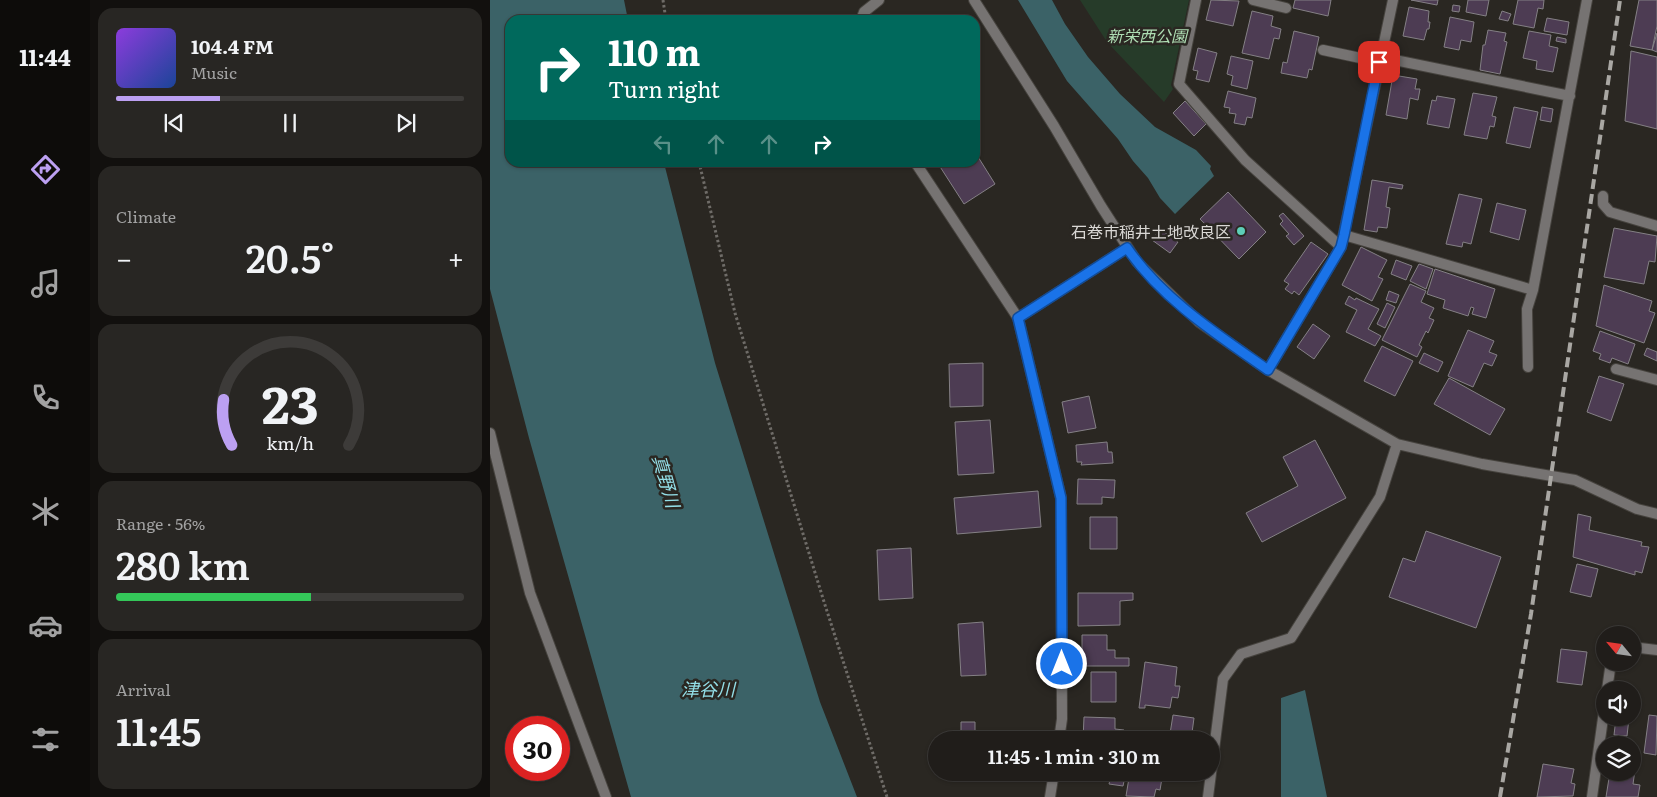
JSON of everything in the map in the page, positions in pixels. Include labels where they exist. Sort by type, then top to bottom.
[{"type":"street","points":[[863,15],[879,0]]},
{"type":"street","points":[[974,0],[1054,126],[1127,248],[1137,262],[1199,322],[1268,370],[1397,444],[1482,464],[1575,480],[1636,509],[1657,514]]},
{"type":"street","points":[[1196,0],[1179,84],[1245,160],[1341,247]]},
{"type":"street","points":[[1253,0],[1286,8]]},
{"type":"street","points":[[1268,370],[1341,247],[1379,59],[1393,0]]},
{"type":"street","points":[[1528,367],[1526,309],[1533,290],[1587,0]]},
{"type":"street","points":[[1323,50],[1570,96]]},
{"type":"street","points":[[918,167],[1018,318],[1061,498],[1062,719],[1060,731]]},
{"type":"street","points":[[1603,196],[1604,204],[1610,212],[1657,226]]},
{"type":"street","points":[[1344,235],[1533,290]]},
{"type":"street","points":[[1018,318],[1127,248]]},
{"type":"street","points":[[1616,369],[1657,380]]},
{"type":"street","points":[[490,433],[530,593],[606,797]]},
{"type":"street","points":[[1208,797],[1223,679],[1241,654],[1291,638],[1380,497],[1397,444]]},
{"type":"street","points":[[1641,649],[1657,650]]},
{"type":"street","points":[[1592,797],[1602,726]]},
{"type":"street","points":[[1050,797],[1053,781]]},
{"type":"path","points":[[663,0],[665,15]]},
{"type":"path","points":[[700,167],[735,313],[825,605],[887,797]]},
{"type":"green space","name":"新栄西公園","points":[[1080,0],[1189,0],[1171,85],[1173,89],[1164,102],[1107,42]]},
{"type":"water","name":"津谷川","points":[[490,0],[624,0],[627,15],[505,15],[505,167],[665,167],[715,363],[820,702],[857,797],[631,797],[529,438],[490,289]]},
{"type":"water","points":[[1018,0],[1052,0],[1065,24],[1088,57],[1120,94],[1155,127],[1196,150],[1211,166],[1210,169],[1214,176],[1175,214],[1160,198],[1148,178],[1133,161],[1118,139],[1067,81]]},
{"type":"water","points":[[1305,690],[1327,797],[1281,797],[1281,698]]},
{"type":"building","points":[[1211,0],[1239,1],[1233,26],[1206,20]]},
{"type":"building","points":[[1295,0],[1331,0],[1328,16],[1293,8]]},
{"type":"building","points":[[1411,0],[1438,0],[1437,5]]},
{"type":"building","points":[[1468,0],[1489,0],[1486,16],[1466,12]]},
{"type":"building","points":[[1518,0],[1544,0],[1543,9],[1538,8],[1534,28],[1513,24]]},
{"type":"building","points":[[1639,0],[1657,0],[1657,26],[1652,50],[1630,46]]},
{"type":"building","points":[[1453,5],[1460,6],[1459,12],[1452,11]]},
{"type":"building","points":[[1409,7],[1429,11],[1429,29],[1427,29],[1424,40],[1403,36]]},
{"type":"building","points":[[1252,11],[1273,16],[1271,26],[1281,29],[1279,39],[1274,38],[1269,59],[1242,53]]},
{"type":"building","points":[[1502,11],[1511,14],[1508,21],[1499,19]]},
{"type":"building","points":[[1450,17],[1474,22],[1471,42],[1461,40],[1459,50],[1444,47]]},
{"type":"building","points":[[1547,18],[1569,22],[1567,35],[1544,31]]},
{"type":"building","points":[[1488,30],[1506,33],[1504,41],[1507,42],[1500,74],[1480,70],[1483,45],[1485,45]]},
{"type":"building","points":[[1294,31],[1319,37],[1312,70],[1309,69],[1307,78],[1281,73],[1283,62],[1287,63]]},
{"type":"building","points":[[1529,31],[1551,35],[1549,46],[1558,48],[1553,72],[1536,69],[1537,61],[1523,58]]},
{"type":"building","points":[[1657,33],[1657,52],[1652,50]]},
{"type":"building","points":[[1557,37],[1566,39],[1566,43],[1556,41]]},
{"type":"building","points":[[1198,48],[1217,53],[1209,82],[1196,79],[1198,71],[1193,70]]},
{"type":"building","points":[[1631,51],[1657,57],[1657,129],[1625,121]]},
{"type":"building","points":[[1231,56],[1253,61],[1247,89],[1231,85],[1233,76],[1227,74]]},
{"type":"building","points":[[1393,75],[1417,79],[1415,89],[1420,89],[1418,100],[1410,98],[1407,119],[1386,115]]},
{"type":"building","points":[[1228,91],[1256,98],[1252,118],[1247,117],[1245,125],[1234,123],[1236,114],[1229,113],[1230,108],[1224,107]]},
{"type":"building","points":[[1473,93],[1497,97],[1492,116],[1496,117],[1494,127],[1490,126],[1487,139],[1464,135]]},
{"type":"building","points":[[1437,96],[1455,99],[1449,128],[1427,124],[1432,100],[1436,101]]},
{"type":"building","points":[[1185,101],[1206,124],[1194,136],[1173,113]]},
{"type":"building","points":[[1514,107],[1538,112],[1530,148],[1506,143]]},
{"type":"building","points":[[1542,107],[1553,109],[1551,122],[1540,120]]},
{"type":"building","points":[[980,160],[995,184],[964,204],[940,167],[980,167]]},
{"type":"building","points":[[1372,180],[1403,185],[1402,189],[1389,187],[1386,207],[1390,208],[1387,228],[1378,227],[1377,232],[1364,230]]},
{"type":"building","points":[[1228,192],[1266,232],[1239,259],[1200,219]]},
{"type":"building","points":[[1459,194],[1482,199],[1471,244],[1463,242],[1462,247],[1446,244]]},
{"type":"building","points":[[1497,203],[1526,210],[1519,240],[1490,232]]},
{"type":"building","points":[[1283,213],[1304,236],[1294,245],[1286,236],[1289,234],[1280,224],[1283,221],[1279,216]]},
{"type":"building","points":[[1614,228],[1657,236],[1655,262],[1649,261],[1644,284],[1604,277]]},
{"type":"building","points":[[1160,229],[1178,242],[1170,253],[1152,240]]},
{"type":"building","points":[[1311,242],[1328,254],[1299,295],[1294,291],[1292,294],[1285,289],[1289,284],[1284,281]]},
{"type":"building","points":[[1361,247],[1387,260],[1378,277],[1383,279],[1372,301],[1342,285]]},
{"type":"building","points":[[1396,260],[1412,266],[1406,280],[1391,274]]},
{"type":"building","points":[[1419,264],[1433,269],[1426,289],[1410,281]]},
{"type":"building","points":[[1435,269],[1495,289],[1486,318],[1472,314],[1474,308],[1471,307],[1468,316],[1443,308],[1445,300],[1427,294]]},
{"type":"building","points":[[1410,284],[1426,291],[1421,302],[1434,308],[1429,318],[1434,320],[1428,333],[1426,331],[1419,345],[1422,347],[1417,357],[1382,340]]},
{"type":"building","points":[[1604,285],[1652,301],[1649,311],[1655,313],[1644,343],[1596,326]]},
{"type":"building","points":[[1389,291],[1399,295],[1396,303],[1386,300]]},
{"type":"building","points":[[1349,296],[1379,309],[1368,329],[1381,336],[1375,346],[1346,332],[1357,310],[1345,304]]},
{"type":"building","points":[[1387,303],[1395,307],[1385,328],[1377,324]]},
{"type":"building","points":[[1313,324],[1330,336],[1314,359],[1297,347]]},
{"type":"building","points":[[1468,330],[1494,341],[1489,352],[1497,355],[1492,366],[1484,363],[1473,387],[1448,376]]},
{"type":"building","points":[[1600,331],[1635,344],[1628,364],[1612,358],[1610,363],[1599,359],[1601,354],[1593,351]]},
{"type":"building","points":[[1382,346],[1413,361],[1395,396],[1364,381]]},
{"type":"building","points":[[1647,348],[1657,352],[1657,361],[1644,355]]},
{"type":"building","points":[[1424,353],[1443,362],[1438,372],[1419,363]]},
{"type":"building","points":[[983,363],[983,406],[950,407],[949,364]]},
{"type":"building","points":[[1599,376],[1624,384],[1611,421],[1587,412]]},
{"type":"building","points":[[1449,378],[1505,409],[1490,435],[1434,404]]},
{"type":"building","points":[[1089,396],[1096,428],[1068,433],[1062,402]]},
{"type":"building","points":[[990,420],[994,473],[958,475],[955,422]]},
{"type":"building","points":[[1315,440],[1346,498],[1262,542],[1246,513],[1298,486],[1283,457]]},
{"type":"building","points":[[1107,442],[1108,452],[1112,452],[1113,463],[1081,465],[1082,462],[1077,462],[1076,445]]},
{"type":"building","points":[[1078,479],[1115,480],[1114,498],[1102,497],[1102,504],[1077,504]]},
{"type":"building","points":[[1038,491],[1041,527],[957,534],[954,498]]},
{"type":"building","points":[[1578,514],[1591,517],[1589,530],[1642,542],[1641,546],[1649,547],[1642,573],[1635,571],[1635,575],[1573,557]]},
{"type":"building","points":[[1090,517],[1117,517],[1117,549],[1090,549]]},
{"type":"building","points":[[1426,531],[1501,557],[1476,628],[1389,597],[1403,558],[1415,562]]},
{"type":"building","points":[[911,548],[913,598],[879,600],[877,550]]},
{"type":"building","points":[[1577,564],[1598,569],[1591,597],[1570,592]]},
{"type":"building","points":[[1078,593],[1133,593],[1133,600],[1120,601],[1120,625],[1078,626]]},
{"type":"building","points":[[983,622],[986,675],[961,676],[958,624]]},
{"type":"building","points":[[1082,635],[1107,635],[1107,650],[1115,650],[1115,658],[1129,658],[1129,666],[1082,666]]},
{"type":"building","points":[[1561,649],[1587,652],[1582,685],[1557,682]]},
{"type":"building","points":[[1145,662],[1177,667],[1175,686],[1180,686],[1178,698],[1172,697],[1170,708],[1145,705],[1145,708],[1139,708]]},
{"type":"building","points":[[1091,672],[1116,672],[1116,702],[1091,702]]},
{"type":"building","points":[[1173,715],[1194,718],[1192,731],[1170,731]]},
{"type":"building","points":[[1649,715],[1657,716],[1656,755],[1644,753]]},
{"type":"building","points":[[1084,717],[1115,718],[1115,729],[1124,730],[1124,731],[1083,731]]},
{"type":"building","points":[[961,722],[975,722],[975,731],[961,731]]},
{"type":"building","points":[[1615,726],[1628,726],[1627,736],[1614,735]]},
{"type":"building","points":[[1543,764],[1574,769],[1571,783],[1575,784],[1573,796],[1537,797]]},
{"type":"building","points":[[1110,781],[1124,781],[1123,786],[1109,784]]},
{"type":"building","points":[[1128,781],[1162,781],[1160,790],[1156,789],[1154,797],[1126,796]]},
{"type":"building","points":[[1609,781],[1633,781],[1633,784],[1640,785],[1638,797],[1606,797]]},
{"type":"railway","points":[[1500,797],[1531,614],[1620,0]]},
{"type":"place","name":"石巻市稲井土地改良区","points":[[1241,231]]},
{"type":"route","points":[[1062,664],[1061,498],[1018,318],[1127,248],[1137,262],[1157,283],[1199,322],[1268,370],[1341,247],[1379,62]]},
{"type":"water label","name":"真野川","points":[[667,481]]}]
